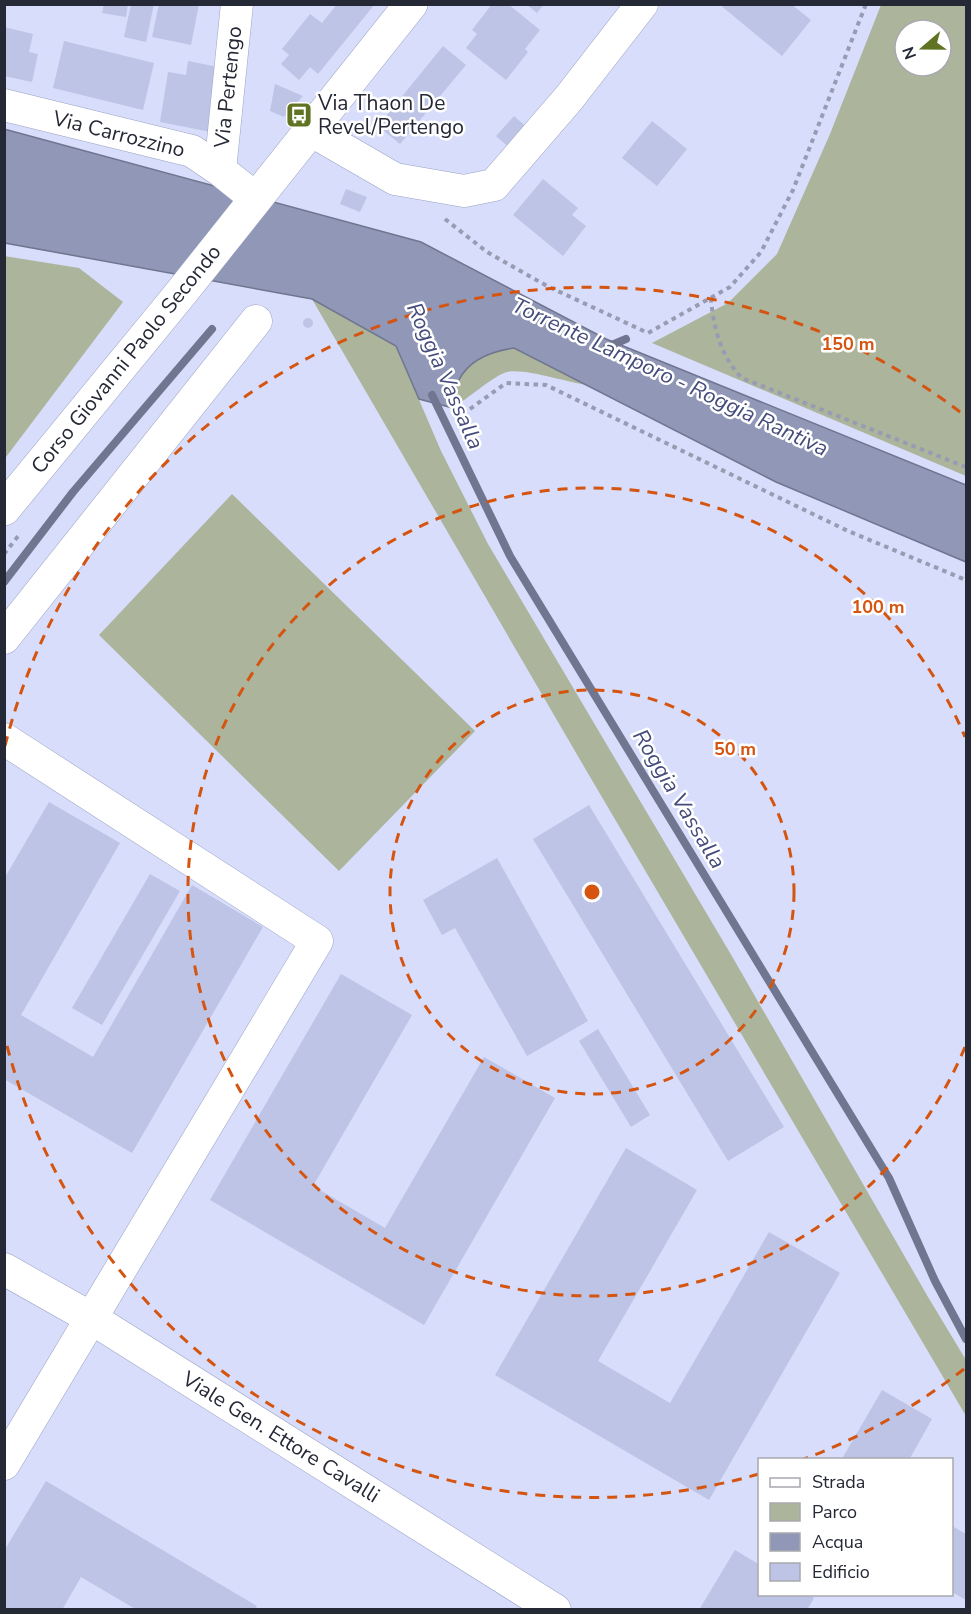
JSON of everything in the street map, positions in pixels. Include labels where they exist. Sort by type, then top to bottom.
[{"type":"main road","name":"Corso Giovanni Paolo Secondo","points":[[4,509],[181,293],[411,4]]},
{"type":"street","name":"Via Pertengo","points":[[220,170],[237,4]]},
{"type":"street","points":[[310,130],[395,179],[464,190],[494,185],[569,98],[642,4]]},
{"type":"street","name":"Via Carrozzino","points":[[4,105],[192,151],[220,170],[251,203]]},
{"type":"street","points":[[4,638],[256,321]]},
{"type":"street","points":[[4,739],[317,941],[4,1464]]},
{"type":"street","name":"Viale Gen. Ettore Cavalli","points":[[4,1269],[91,1318],[555,1610]]},
{"type":"path","points":[[441,216],[487,252],[547,286],[648,333],[730,287],[761,252],[793,190],[866,4]]},
{"type":"path","points":[[711,298],[712,320],[721,345],[730,366],[741,378],[966,467]]},
{"type":"path","points":[[470,409],[506,383],[546,385],[848,531],[966,580]]},
{"type":"green space","points":[[881,5],[966,5],[966,476],[652,343],[728,303],[777,254],[830,134]]},
{"type":"green space","points":[[4,256],[79,268],[123,302],[6,457],[4,455]]},
{"type":"green space","points":[[312,299],[396,346],[441,451],[488,544],[733,958],[966,1360],[966,1416],[586,770]]},
{"type":"green space","points":[[514,348],[587,385],[532,373],[511,371],[492,380],[453,408],[458,383],[469,366],[482,357]]},
{"type":"green space","points":[[232,494],[475,731],[339,871],[99,635]]},
{"type":"water","name":"Torrente Lamporo - Roggia Rantiva","points":[[4,129],[421,242],[606,339],[966,485],[966,562],[776,482],[514,348],[490,354],[469,366],[458,383],[453,408],[419,399],[396,346],[312,299],[5,243]]},
{"type":"building","points":[[104,4],[128,4],[126,17],[102,13]]},
{"type":"building","points":[[131,4],[154,4],[146,42],[124,37]]},
{"type":"building","points":[[159,4],[199,4],[191,45],[152,37]]},
{"type":"building","points":[[337,4],[375,4],[318,74],[310,67],[299,80],[281,64],[289,55],[282,49],[310,14],[322,23]]},
{"type":"building","points":[[492,4],[508,4],[540,30],[525,49],[528,52],[506,80],[466,48],[477,34],[472,30]]},
{"type":"building","points":[[526,4],[544,4],[537,13]]},
{"type":"building","points":[[719,4],[791,4],[811,20],[782,56]]},
{"type":"building","points":[[4,27],[33,34],[29,52],[38,54],[32,82],[4,76]]},
{"type":"building","points":[[64,41],[154,63],[143,110],[53,88]]},
{"type":"building","points":[[443,46],[466,65],[400,144],[378,126]]},
{"type":"building","points":[[188,61],[223,68],[216,133],[160,122],[168,72],[186,75]]},
{"type":"building","points":[[275,84],[303,96],[284,117],[270,111]]},
{"type":"building","points":[[514,116],[530,130],[512,150],[496,136]]},
{"type":"building","points":[[652,121],[687,149],[657,186],[622,158]]},
{"type":"building","points":[[543,179],[578,208],[572,215],[586,226],[563,256],[513,215]]},
{"type":"building","points":[[346,189],[367,197],[360,212],[340,204]]},
{"type":"building","points":[[308,318],[312,319],[312,327],[308,328],[304,327],[303,323],[304,319]]},
{"type":"building","points":[[49,802],[120,843],[21,1015],[93,1057],[192,885],[263,927],[132,1153],[4,1079],[4,879]]},
{"type":"building","points":[[589,805],[784,1127],[728,1161],[533,839]]},
{"type":"building","points":[[497,858],[588,1021],[527,1056],[455,928],[442,935],[423,900]]},
{"type":"building","points":[[150,874],[180,891],[102,1025],[72,1008]]},
{"type":"building","points":[[341,974],[412,1015],[313,1186],[385,1228],[484,1057],[555,1098],[424,1325],[210,1200]]},
{"type":"building","points":[[598,1029],[650,1115],[631,1127],[579,1041]]},
{"type":"building","points":[[626,1148],[697,1190],[598,1361],[670,1403],[769,1232],[840,1273],[709,1500],[495,1375]]},
{"type":"building","points":[[882,1390],[932,1419],[910,1458],[843,1457]]},
{"type":"building","points":[[46,1481],[257,1606],[255,1610],[137,1610],[81,1577],[62,1610],[4,1610],[4,1551]]},
{"type":"building","points":[[953,1527],[966,1534],[966,1600],[953,1593]]},
{"type":"building","points":[[735,1550],[758,1564],[758,1596],[811,1596],[814,1598],[807,1610],[699,1610]]},
{"type":"waterway","points":[[4,582],[73,492],[212,329]]},
{"type":"waterway","name":"Torrente Lamporo - Roggia Rantiva","points":[[607,347],[626,339]]},
{"type":"waterway","name":"Roggia Vassalla","points":[[432,395],[510,556],[889,1178],[935,1281],[966,1339]]},
{"type":"place","name":"Via Thaon De Revel/Pertengo","points":[[299,115]]}]
